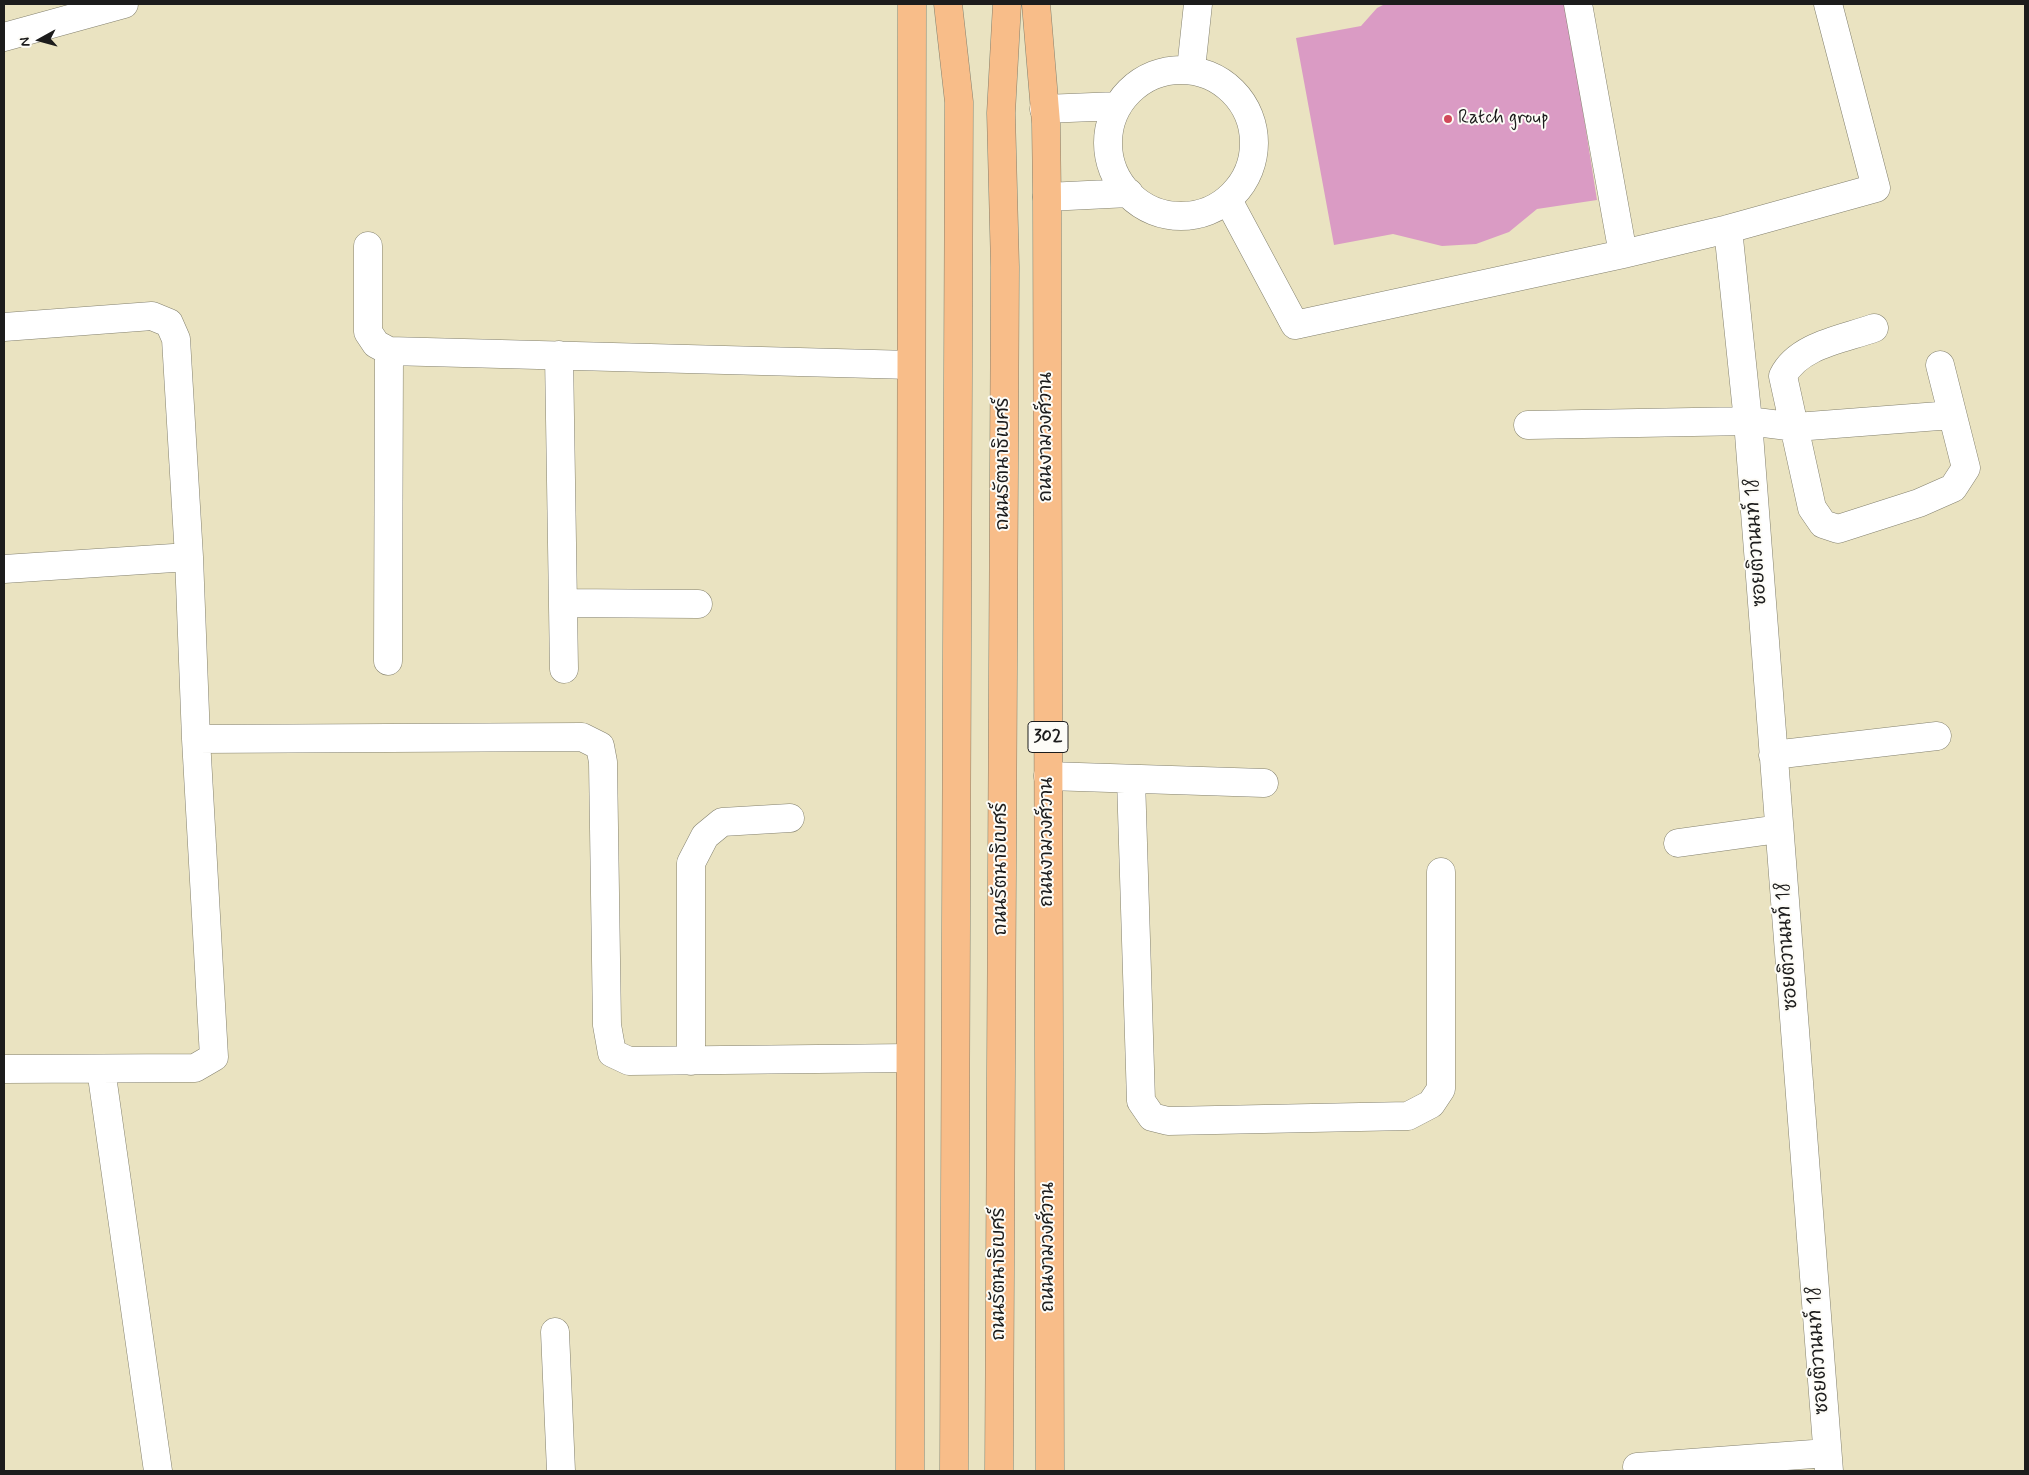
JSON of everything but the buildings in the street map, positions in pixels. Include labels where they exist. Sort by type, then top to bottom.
[{"type":"main road","points":[[910,1471],[912,4]]},
{"type":"main road","points":[[948,4],[959,102],[954,1471]]},
{"type":"main road","name":"ถนนรัตนาธิเบศร์","points":[[998,1471],[1004,267],[1001,113],[1007,4]]},
{"type":"main road","name":"ถนนงามวงศ์วาน","points":[[1036,4],[1044,109],[1047,197],[1050,1471]]},
{"type":"street","points":[[4,37],[124,4]]},
{"type":"street","points":[[1191,69],[1198,4]]},
{"type":"street","points":[[1578,4],[1623,254]]},
{"type":"street","points":[[1228,200],[1295,325],[1623,254],[1728,229],[1876,188],[1828,4]]},
{"type":"street","points":[[1191,69],[1214,77],[1234,91],[1248,111],[1254,135],[1253,159],[1244,182],[1228,200],[1206,212],[1183,216],[1159,213],[1137,202],[1120,184],[1110,162],[1107,138],[1113,114],[1118,106],[1126,93],[1144,78],[1167,70],[1191,69]]},
{"type":"street","points":[[1044,109],[1118,106]]},
{"type":"street","points":[[1047,197],[1129,193]]},
{"type":"street","name":"ซอยติวานนท์ 18","points":[[1728,229],[1748,421],[1828,1462]]},
{"type":"street","points":[[368,246],[368,332],[376,344],[389,351],[912,365]]},
{"type":"street","points":[[4,327],[152,316],[169,323],[176,338],[214,1057],[195,1068],[4,1069]]},
{"type":"street","points":[[1874,328],[1804,353],[1788,364],[1782,376],[1796,427],[1812,508],[1823,524],[1838,529],[1919,503],[1953,488],[1966,468],[1940,366]]},
{"type":"street","points":[[388,661],[389,351]]},
{"type":"street","points":[[559,356],[564,669]]},
{"type":"street","points":[[1528,425],[1748,421],[1796,427],[1952,415]]},
{"type":"street","points":[[4,569],[189,557]]},
{"type":"street","points":[[563,603],[698,604]]},
{"type":"street","points":[[1773,755],[1937,736]]},
{"type":"street","points":[[196,738],[582,737],[600,746],[603,762],[607,1025],[612,1053],[630,1061],[910,1058]]},
{"type":"street","points":[[1048,776],[1264,783]]},
{"type":"street","points":[[1131,779],[1140,1101],[1152,1117],[1168,1121],[1408,1116],[1431,1104],[1442,1088],[1440,872]]},
{"type":"street","points":[[691,1061],[691,863],[705,836],[722,822],[790,818]]},
{"type":"street","points":[[1678,843],[1779,829]]},
{"type":"street","points":[[101,1068],[158,1471]]},
{"type":"street","points":[[555,1332],[561,1471]]},
{"type":"street","points":[[1637,1466],[1828,1462]]},
{"type":"place","name":"Ratch group","points":[[1448,119]]}]
